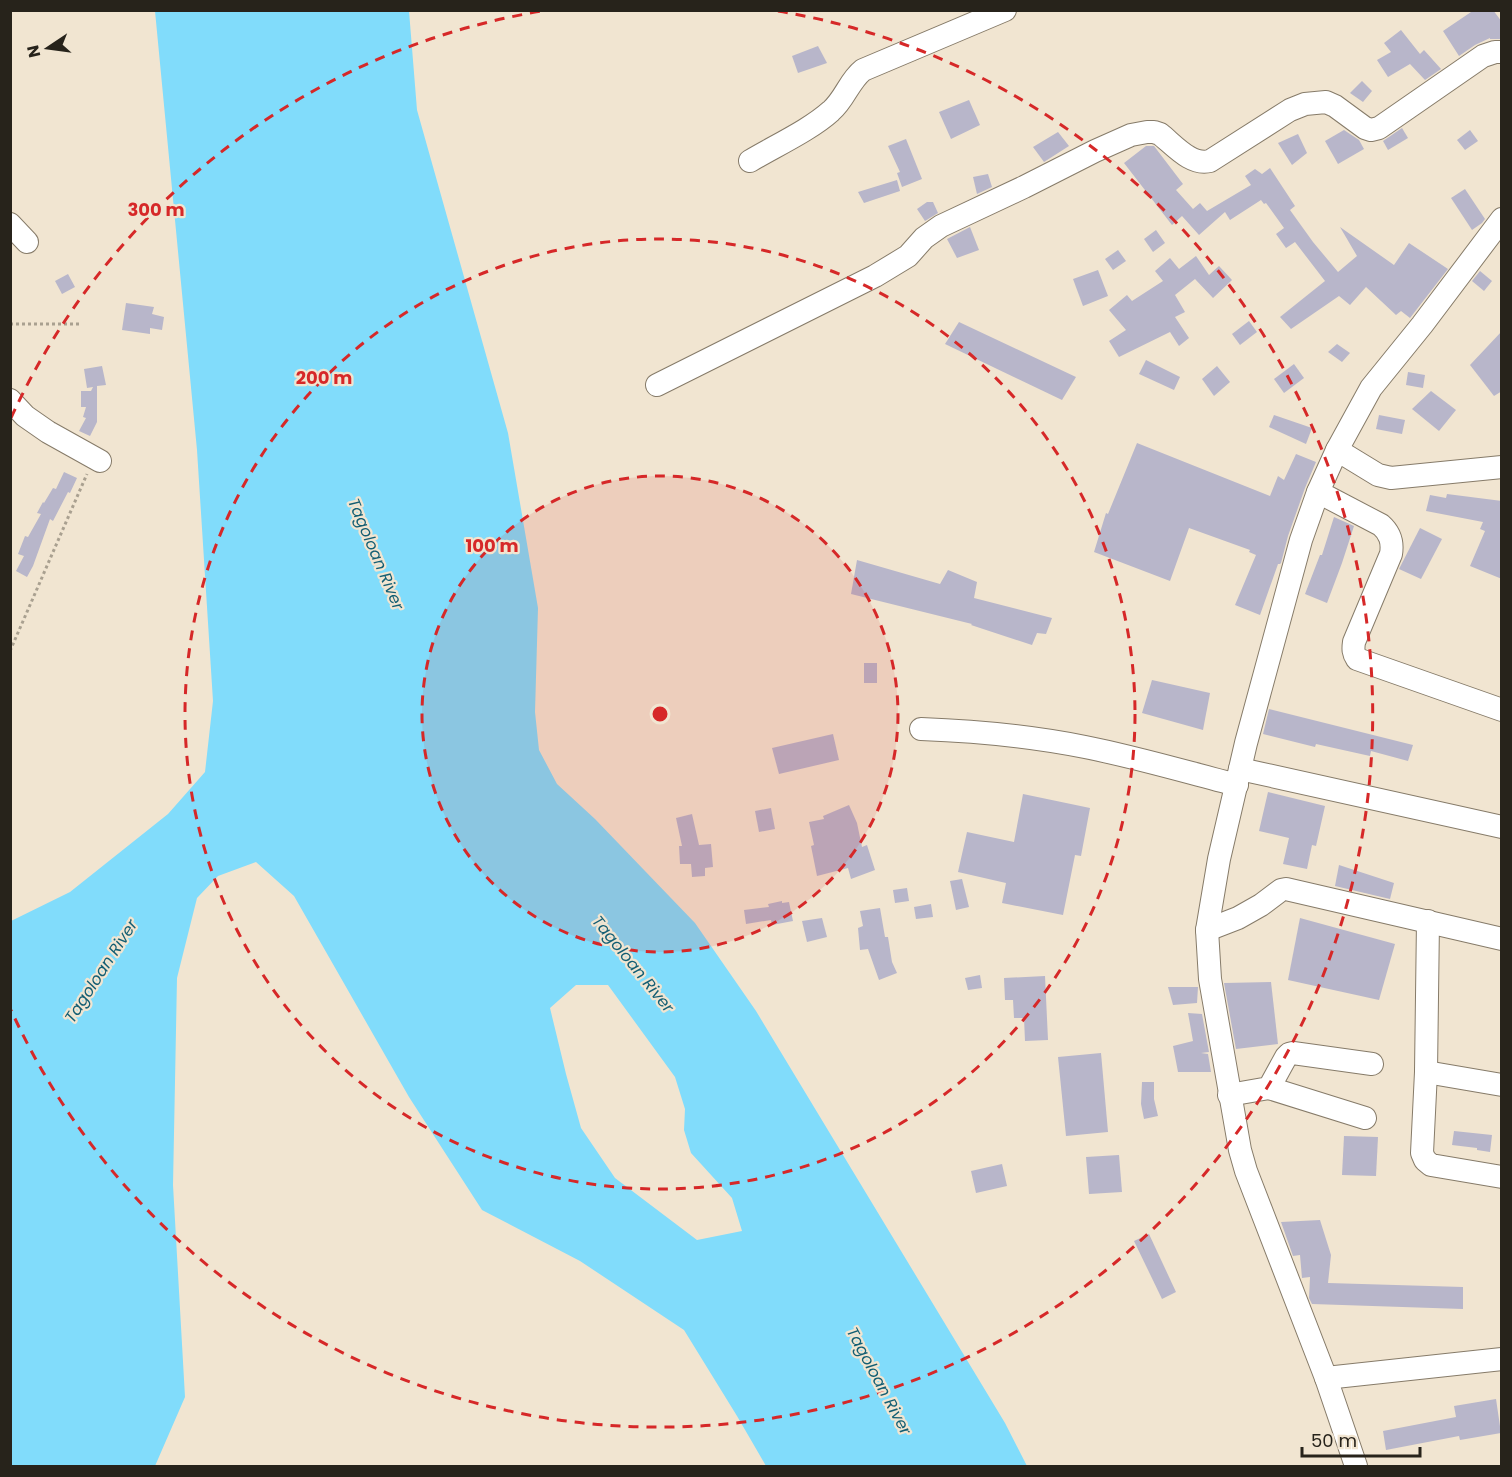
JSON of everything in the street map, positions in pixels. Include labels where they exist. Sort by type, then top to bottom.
[{"type":"street","points":[[750,161],[817,122],[831,111],[837,106],[853,79],[863,70],[1005,10]]},
{"type":"street","points":[[657,385],[875,276],[908,256],[924,238],[941,226],[1131,135],[1154,132],[1160,134],[1192,160],[1202,163],[1210,161],[1290,110],[1305,104],[1326,102],[1371,130],[1378,128],[1483,56],[1502,52]]},
{"type":"street","points":[[1356,1467],[1326,1378],[1240,1150],[1210,979],[1208,930],[1219,859],[1246,743],[1301,540],[1318,492],[1337,450],[1371,388],[1502,219]]},
{"type":"street","points":[[10,224],[27,242]]},
{"type":"street","points":[[10,400],[25,416],[48,432],[97,460]]},
{"type":"street","points":[[1337,450],[1378,475],[1391,478],[1502,467]]},
{"type":"street","points":[[1318,492],[1381,525],[1387,531],[1392,546],[1391,554],[1354,642],[1353,648],[1357,659],[1502,710]]},
{"type":"street","points":[[921,729],[966,730],[1075,745],[1502,827]]},
{"type":"street","points":[[1208,930],[1238,918],[1286,889],[1502,939]]},
{"type":"street","points":[[1428,921],[1426,1072],[1422,1153],[1431,1165],[1502,1177]]},
{"type":"street","points":[[1269,1088],[1289,1054],[1304,1054],[1371,1064]]},
{"type":"street","points":[[1426,1072],[1502,1085]]},
{"type":"street","points":[[1229,1095],[1269,1088],[1365,1118]]},
{"type":"street","points":[[1326,1378],[1502,1359]]},
{"type":"path","points":[[10,324],[79,324]]},
{"type":"path","points":[[10,651],[97,460]]},
{"type":"water","name":"Tagoloan River","points":[[155,11],[409,11],[417,110],[508,433],[538,608],[535,712],[539,750],[557,784],[595,819],[695,923],[756,1011],[1005,1423],[1027,1466],[766,1466],[684,1330],[580,1261],[482,1210],[409,1097],[294,896],[256,862],[218,876],[197,898],[177,978],[173,1185],[185,1397],[155,1466],[11,1466],[11,921],[70,892],[168,814],[205,772],[213,701],[197,450]],"holes":[[[576,985],[608,985],[675,1077],[685,1109],[684,1130],[691,1153],[732,1198],[742,1231],[697,1240],[615,1178],[581,1128],[550,1008]]]},
{"type":"building","points":[[1474,10],[1493,10],[1502,22],[1502,39],[1490,38],[1459,56],[1443,31]]},
{"type":"building","points":[[1401,30],[1420,54],[1424,50],[1441,69],[1425,80],[1410,64],[1388,77],[1377,60],[1391,52],[1384,43]]},
{"type":"building","points":[[818,46],[827,63],[798,73],[792,56]]},
{"type":"building","points":[[1362,81],[1372,91],[1363,102],[1350,93]]},
{"type":"building","points":[[969,100],[980,125],[951,139],[939,112]]},
{"type":"building","points":[[1402,128],[1408,138],[1388,150],[1383,141]]},
{"type":"building","points":[[1344,130],[1359,140],[1364,149],[1338,164],[1325,141]]},
{"type":"building","points":[[1470,130],[1478,141],[1465,150],[1457,140]]},
{"type":"building","points":[[1058,132],[1069,146],[1044,162],[1033,147]]},
{"type":"building","points":[[1298,134],[1307,153],[1292,165],[1278,143]]},
{"type":"building","points":[[906,139],[922,179],[902,187],[897,173],[900,172],[888,146]]},
{"type":"building","points":[[1146,146],[1154,146],[1183,184],[1176,190],[1193,209],[1200,203],[1207,211],[1251,185],[1245,176],[1255,169],[1262,174],[1270,168],[1295,206],[1290,210],[1338,272],[1357,256],[1340,227],[1394,265],[1409,243],[1448,269],[1410,318],[1401,311],[1396,315],[1366,287],[1350,305],[1339,296],[1291,329],[1280,317],[1325,281],[1295,242],[1286,248],[1276,234],[1284,228],[1266,203],[1264,204],[1261,200],[1230,220],[1225,212],[1199,235],[1182,216],[1172,225],[1124,163]]},
{"type":"building","points":[[988,174],[992,187],[977,194],[973,177]]},
{"type":"building","points":[[897,180],[900,191],[864,203],[858,192]]},
{"type":"building","points":[[1465,189],[1485,219],[1472,230],[1451,198]]},
{"type":"building","points":[[927,202],[933,202],[938,213],[925,221],[917,209]]},
{"type":"building","points":[[970,227],[979,250],[957,258],[947,239]]},
{"type":"building","points":[[1156,230],[1165,243],[1153,252],[1144,239]]},
{"type":"building","points":[[1118,250],[1126,261],[1113,270],[1105,259]]},
{"type":"building","points":[[1196,256],[1209,275],[1219,266],[1232,280],[1213,298],[1195,279],[1175,295],[1185,312],[1175,317],[1189,338],[1179,346],[1170,332],[1119,357],[1109,341],[1126,330],[1109,310],[1127,295],[1132,301],[1163,281],[1155,271],[1170,258],[1179,269]]},
{"type":"building","points":[[1098,270],[1108,296],[1083,306],[1073,279]]},
{"type":"building","points":[[1480,271],[1492,281],[1484,291],[1472,281]]},
{"type":"building","points":[[68,274],[75,287],[62,294],[55,281]]},
{"type":"building","points":[[126,303],[154,307],[152,314],[164,317],[162,330],[150,328],[150,334],[122,330]]},
{"type":"building","points":[[1249,321],[1257,332],[1240,345],[1232,334]]},
{"type":"building","points":[[959,322],[1076,377],[1062,400],[945,344]]},
{"type":"building","points":[[1502,331],[1502,391],[1494,396],[1470,365]]},
{"type":"building","points":[[1337,344],[1350,353],[1342,362],[1328,352]]},
{"type":"building","points":[[1146,360],[1180,377],[1174,390],[1139,374]]},
{"type":"building","points":[[1294,364],[1304,378],[1284,393],[1274,379]]},
{"type":"building","points":[[102,366],[106,385],[97,386],[97,422],[90,436],[79,431],[86,418],[83,417],[86,407],[81,407],[81,391],[91,391],[93,387],[87,388],[84,369]]},
{"type":"building","points":[[1217,366],[1230,382],[1214,396],[1202,379]]},
{"type":"building","points":[[1408,372],[1425,375],[1423,388],[1406,385]]},
{"type":"building","points":[[1431,391],[1456,410],[1439,431],[1412,409]]},
{"type":"building","points":[[1274,415],[1312,428],[1306,444],[1269,427]]},
{"type":"building","points":[[1379,415],[1405,420],[1402,434],[1376,429]]},
{"type":"building","points":[[1137,443],[1270,496],[1278,476],[1284,480],[1296,454],[1316,462],[1288,536],[1281,563],[1278,564],[1260,615],[1235,605],[1256,555],[1249,552],[1250,550],[1189,528],[1170,581],[1094,552],[1106,513],[1108,514]]},
{"type":"building","points":[[64,472],[77,478],[53,521],[50,519],[27,577],[16,571],[24,556],[18,554],[25,536],[28,537],[41,514],[37,513],[43,502],[53,488],[56,489]]},
{"type":"building","points":[[1447,494],[1502,501],[1502,579],[1470,566],[1485,531],[1480,529],[1483,522],[1426,511],[1430,495],[1446,498]]},
{"type":"building","points":[[1334,517],[1354,526],[1327,603],[1305,594],[1320,555],[1322,555]]},
{"type":"building","points":[[1420,528],[1442,539],[1421,579],[1399,569]]},
{"type":"building","points":[[857,560],[940,584],[948,570],[977,582],[974,598],[1052,618],[1046,634],[1037,633],[1032,645],[972,624],[851,594]]},
{"type":"building","points":[[864,663],[877,663],[877,683],[864,683]]},
{"type":"building","points":[[1152,680],[1210,693],[1203,730],[1142,713]]},
{"type":"building","points":[[1269,709],[1413,745],[1408,761],[1371,751],[1370,756],[1316,744],[1315,747],[1263,734]]},
{"type":"building","points":[[833,734],[839,760],[779,774],[772,748]]},
{"type":"building","points":[[1268,792],[1325,806],[1316,846],[1312,845],[1307,869],[1283,864],[1289,838],[1259,831]]},
{"type":"building","points":[[1023,794],[1090,808],[1081,856],[1075,855],[1063,915],[1002,903],[1006,883],[958,872],[967,832],[1014,842]]},
{"type":"building","points":[[849,805],[857,823],[862,847],[867,845],[875,870],[851,879],[848,868],[817,876],[809,822],[824,819],[823,816]]},
{"type":"building","points":[[771,808],[775,829],[759,832],[755,811]]},
{"type":"building","points":[[692,814],[699,845],[711,844],[713,867],[705,868],[705,876],[692,877],[691,864],[680,864],[679,846],[682,846],[676,818]]},
{"type":"building","points":[[1339,865],[1394,883],[1390,899],[1335,886]]},
{"type":"building","points":[[962,879],[969,907],[956,910],[950,881]]},
{"type":"building","points":[[907,888],[909,901],[895,903],[893,890]]},
{"type":"building","points":[[782,901],[782,903],[789,902],[793,921],[772,925],[771,920],[746,924],[744,910],[769,907],[768,904]]},
{"type":"building","points":[[931,904],[933,917],[916,919],[914,907]]},
{"type":"building","points":[[880,908],[885,937],[888,937],[892,962],[897,973],[879,980],[868,949],[860,950],[858,928],[863,926],[860,911]]},
{"type":"building","points":[[822,918],[827,937],[807,942],[802,921]]},
{"type":"building","points":[[1300,918],[1395,944],[1379,1000],[1288,980]]},
{"type":"building","points":[[980,975],[982,988],[968,990],[965,978]]},
{"type":"building","points":[[1045,976],[1048,1040],[1025,1041],[1024,1018],[1014,1018],[1013,1000],[1005,1000],[1004,978]]},
{"type":"building","points":[[1271,982],[1278,1044],[1236,1049],[1224,983]]},
{"type":"building","points":[[1168,987],[1198,987],[1197,1003],[1173,1005]]},
{"type":"building","points":[[1188,1013],[1202,1014],[1209,1052],[1201,1053],[1208,1054],[1211,1072],[1178,1072],[1173,1046],[1193,1041]]},
{"type":"building","points":[[1101,1053],[1108,1132],[1066,1136],[1058,1057]]},
{"type":"building","points":[[1142,1082],[1154,1082],[1154,1099],[1158,1116],[1144,1119],[1141,1104]]},
{"type":"building","points":[[1454,1131],[1492,1135],[1490,1152],[1452,1145]]},
{"type":"building","points":[[1344,1136],[1378,1137],[1376,1176],[1342,1175]]},
{"type":"building","points":[[1119,1155],[1122,1192],[1089,1194],[1086,1157]]},
{"type":"building","points":[[1002,1164],[1007,1186],[976,1193],[971,1171]]},
{"type":"building","points":[[1320,1220],[1331,1255],[1328,1283],[1463,1287],[1463,1309],[1312,1304],[1309,1298],[1310,1277],[1302,1278],[1300,1255],[1293,1256],[1281,1222]]},
{"type":"building","points":[[1149,1234],[1176,1292],[1162,1299],[1134,1241]]},
{"type":"building","points":[[1496,1399],[1501,1433],[1460,1440],[1459,1436],[1386,1450],[1383,1431],[1456,1417],[1454,1406]]}]
